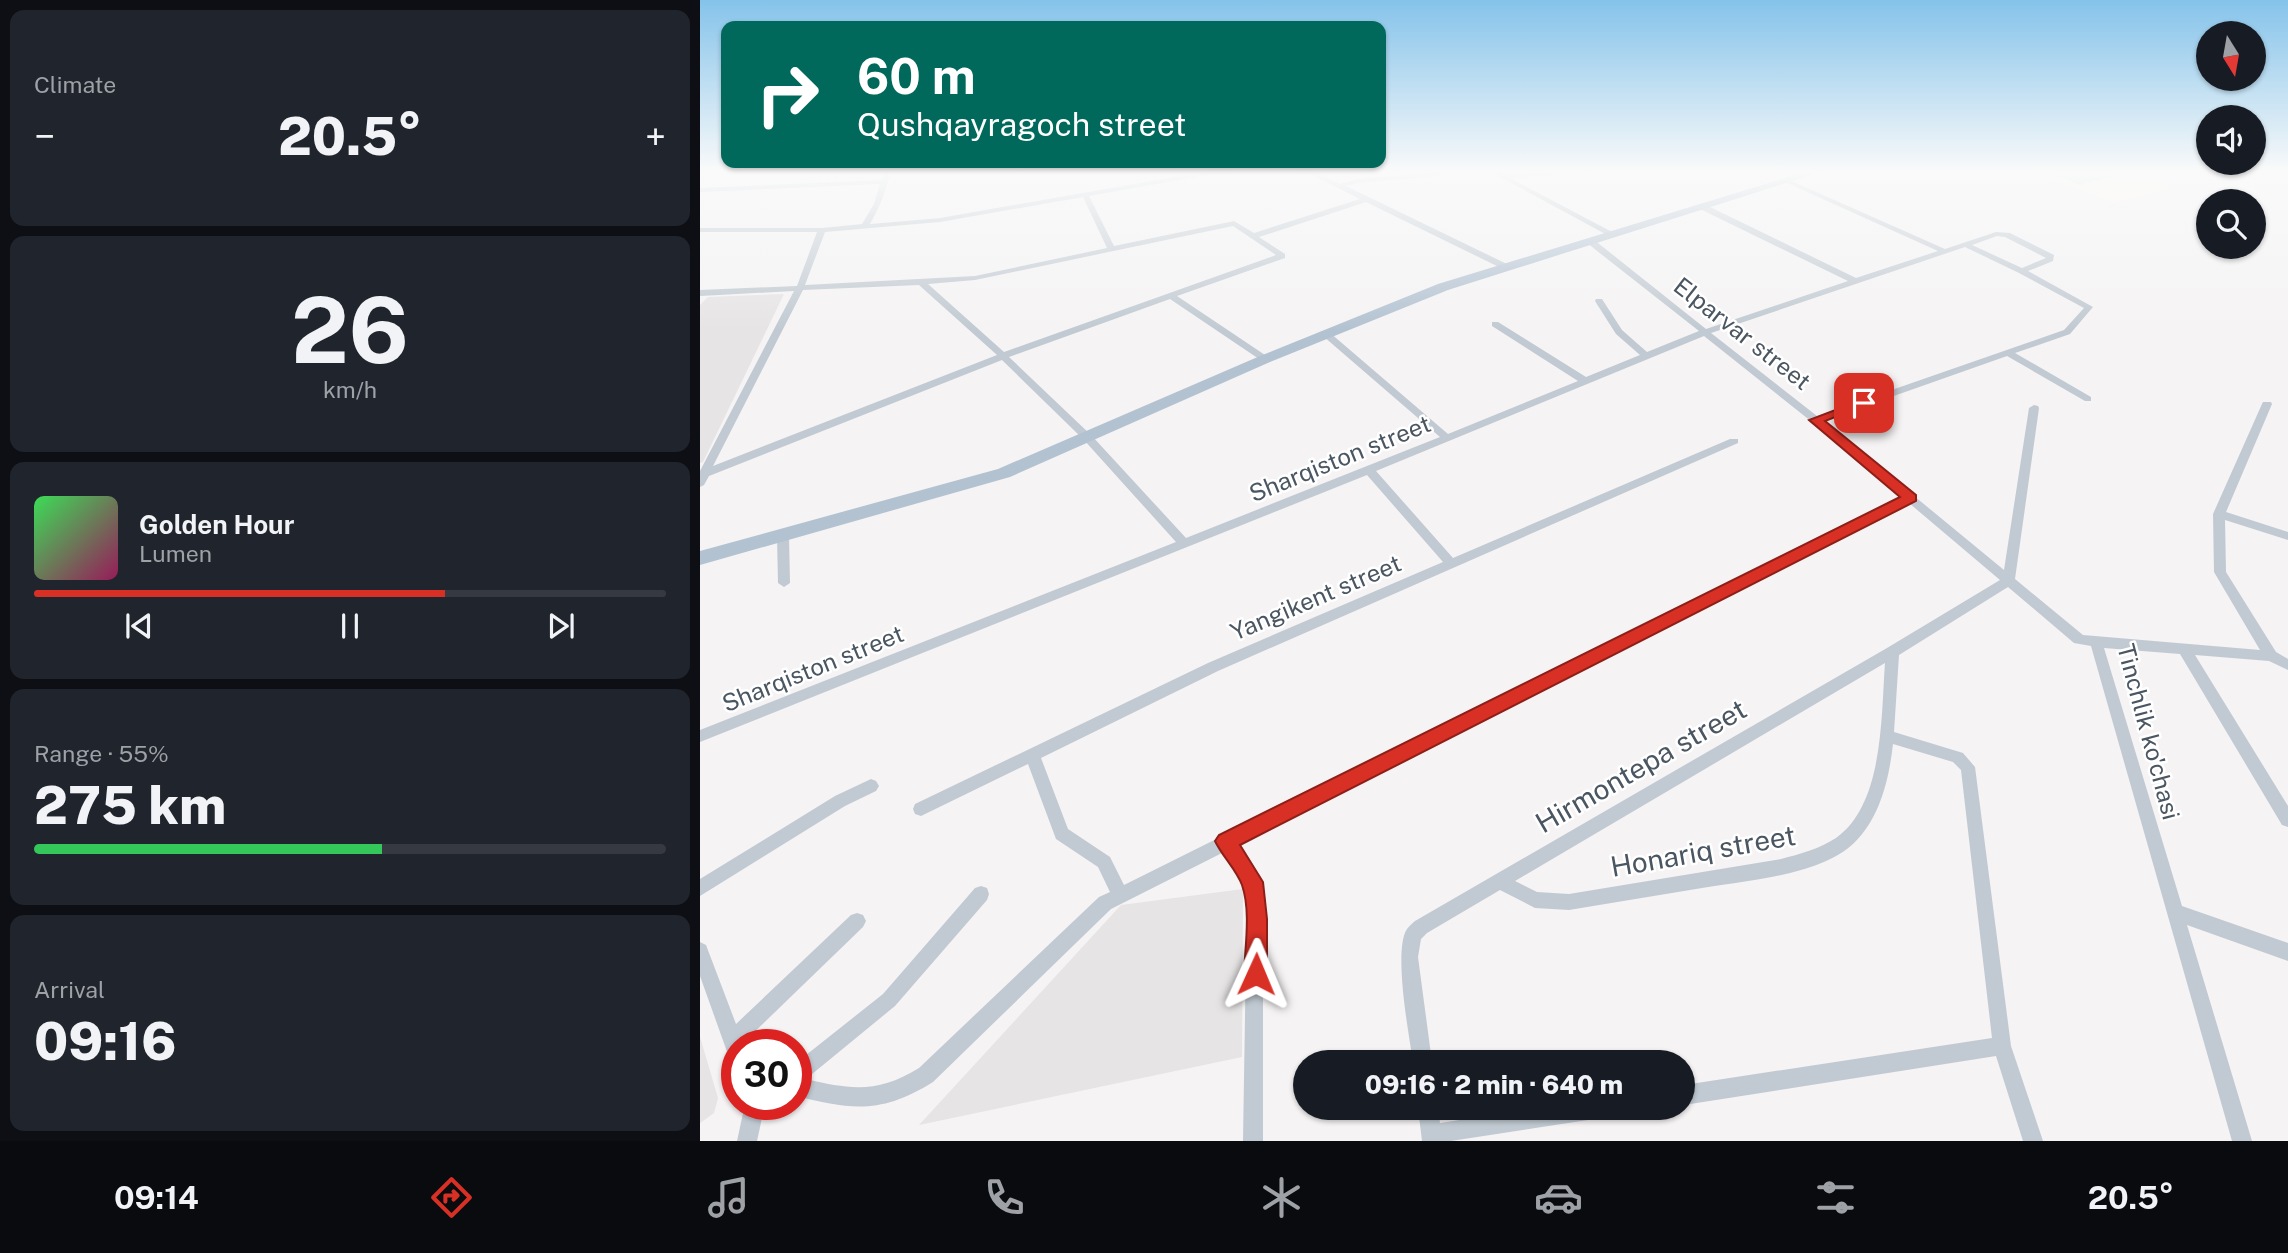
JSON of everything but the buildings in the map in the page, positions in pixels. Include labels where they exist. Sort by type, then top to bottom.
[{"type":"main road","points":[[700,558],[1004,473],[1265,359],[1443,287],[1648,223]]},
{"type":"street","points":[[864,227],[866,223]]},
{"type":"street","points":[[700,230],[822,230],[905,223]]},
{"type":"street","points":[[1099,223],[1112,250]]},
{"type":"street","points":[[700,293],[975,278],[1233,223]]},
{"type":"street","points":[[702,478],[1003,356],[1282,256],[1234,223]]},
{"type":"street","points":[[1254,236],[1293,223]]},
{"type":"street","points":[[1417,223],[1506,267]]},
{"type":"street","points":[[1592,223],[1612,234]]},
{"type":"street","points":[[1736,223],[1855,281]]},
{"type":"street","points":[[1882,223],[1944,251]]},
{"type":"street","points":[[702,478],[800,288],[822,230]]},
{"type":"street","points":[[1999,233],[2051,256],[2022,271]]},
{"type":"street","name":"Sharqiston street","points":[[700,736],[1368,470],[1704,332],[1999,233]]},
{"type":"street","name":"Elparvar street","points":[[1590,240],[1816,420],[2079,639],[2096,642]]},
{"type":"street","points":[[1816,420],[2067,332],[2089,307],[1964,244]]},
{"type":"street","points":[[921,282],[1088,438],[1184,544]]},
{"type":"street","points":[[1171,296],[1265,359]]},
{"type":"street","points":[[1598,301],[1619,332],[1646,356]]},
{"type":"street","points":[[1495,324],[1585,381]]},
{"type":"street","points":[[1326,334],[1447,438]]},
{"type":"street","points":[[2008,353],[2088,399]]},
{"type":"street","points":[[2267,404],[2218,514],[2221,572],[2270,656],[2288,666]]},
{"type":"street","points":[[2009,580],[2034,408]]},
{"type":"street","name":"Yangikent street","points":[[921,809],[1213,667],[1734,441]]},
{"type":"street","points":[[1368,470],[1452,565]]},
{"type":"street","points":[[812,1090],[846,1099],[884,1096],[909,1087],[926,1075],[1113,899],[1910,498]]},
{"type":"street","points":[[2218,514],[2288,537]]},
{"type":"street","points":[[783,536],[783,583]]},
{"type":"street","name":"Hirmontepa street","points":[[1421,1050],[1409,957],[1413,935],[1421,927],[1892,652],[2009,580]]},
{"type":"street","name":"Tinchlik ko'chasi","points":[[2242,1141],[2096,642],[2270,656]]},
{"type":"street","points":[[2185,649],[2288,820]]},
{"type":"street","name":"Honariq street","points":[[1499,881],[1535,900],[1561,903],[1811,859],[1849,837],[1874,802],[1885,736],[1892,652]]},
{"type":"street","points":[[1885,736],[1958,757],[1968,767],[2002,1046],[2033,1141]]},
{"type":"street","points":[[1032,755],[1062,834],[1104,862],[1113,899]]},
{"type":"street","points":[[700,888],[840,801],[871,786]]},
{"type":"street","points":[[1226,841],[1252,882],[1255,894],[1253,1141]]},
{"type":"street","points":[[812,1061],[889,1000],[981,894]]},
{"type":"street","points":[[2175,912],[2288,952]]},
{"type":"street","points":[[751,1029],[858,921]]},
{"type":"street","points":[[700,951],[728,1029]]},
{"type":"street","points":[[1695,1093],[2002,1046]]},
{"type":"street","points":[[747,1141],[753,1120]]},
{"type":"street","points":[[1432,1137],[1531,1120]]},
{"type":"shaded area","points":[[784,294],[703,462],[700,463],[700,305],[708,297]]},
{"type":"shaded area","points":[[1243,889],[1242,1057],[919,1125],[1121,905]]},
{"type":"shaded area","points":[[700,1037],[718,1098],[714,1113],[700,1123]]},
{"type":"route","points":[[1256,974],[1255,894],[1252,882],[1226,841],[1910,498],[1816,420],[1864,403]]}]
